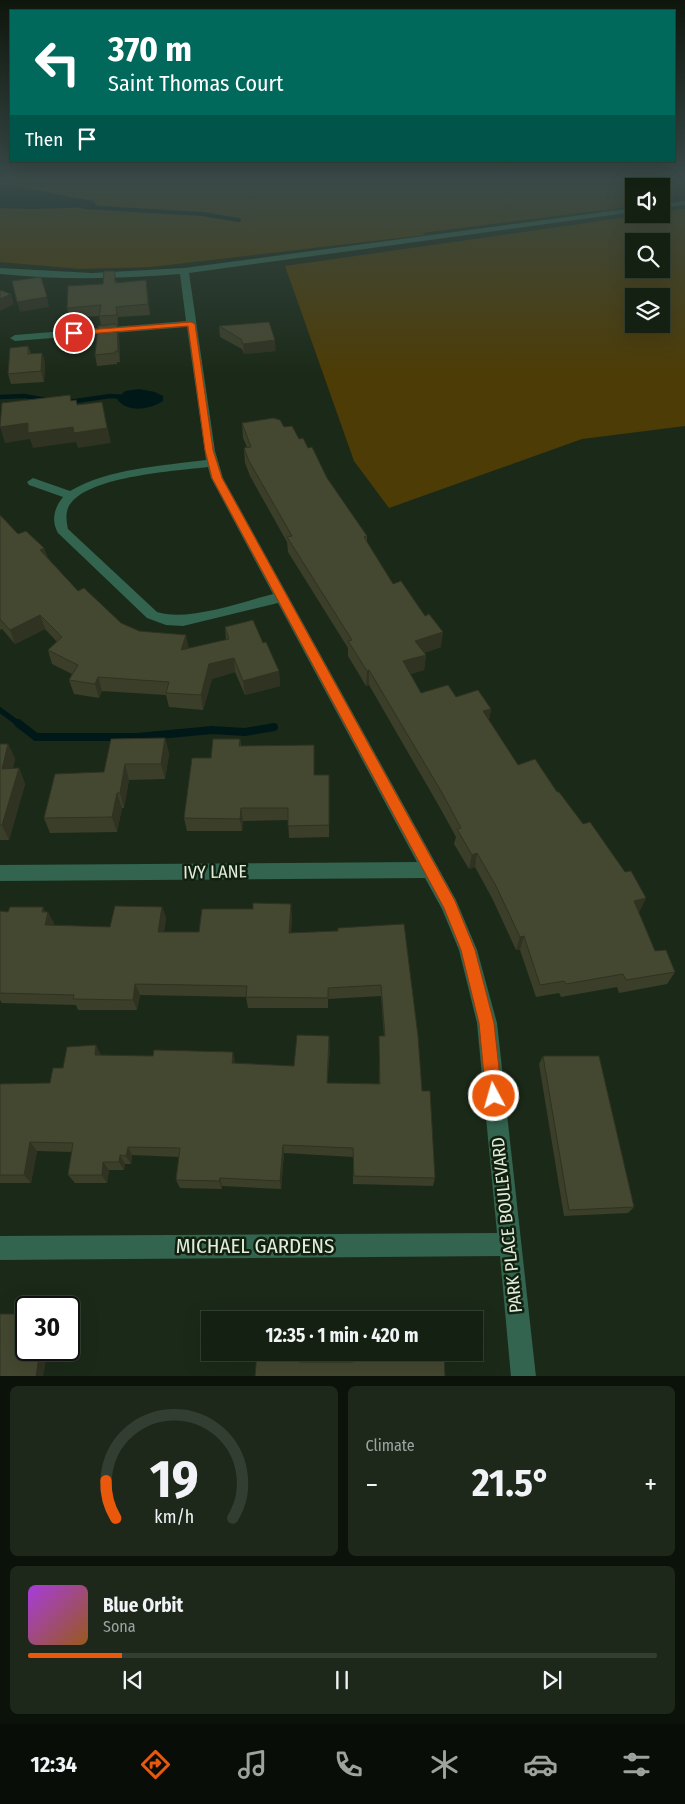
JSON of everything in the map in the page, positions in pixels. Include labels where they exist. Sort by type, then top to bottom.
[{"type":"street","points":[[0,271],[83,277],[132,276],[184,271],[382,244]]},
{"type":"street","name":"PARK PLACE BOULEVARD","points":[[184,271],[209,450],[217,478],[450,906],[468,950],[487,1023],[524,1376]]},
{"type":"street","points":[[15,338],[191,324]]},
{"type":"street","points":[[213,463],[120,477],[96,483],[71,496],[60,509],[62,530],[152,615],[166,620],[183,621],[282,598]]},
{"type":"street","points":[[33,482],[71,496]]},
{"type":"street","name":"IVY LANE","points":[[0,873],[429,870]]},
{"type":"street","name":"MICHAEL GARDENS","points":[[0,1248],[509,1244]]},
{"type":"shaded area","points":[[0,244],[346,244],[151,267],[81,269],[0,262]]},
{"type":"shaded area","points":[[438,244],[625,244],[625,278],[670,278],[670,244],[685,244],[685,426],[582,439],[389,508],[354,461],[285,266]]},
{"type":"water","points":[[139,389],[155,392],[163,396],[163,401],[140,409],[127,407],[117,399],[125,391]]},
{"type":"building","points":[[104,271],[115,271],[115,283],[146,280],[148,304],[116,307],[117,315],[99,316],[101,305],[67,308],[68,286],[103,284]]},
{"type":"building","points":[[41,277],[47,297],[17,302],[12,281]]},
{"type":"building","points":[[0,290],[11,294],[0,299]]},
{"type":"building","points":[[269,322],[275,340],[243,344],[241,339],[219,326]]},
{"type":"building","points":[[117,324],[118,351],[95,355],[98,326]]},
{"type":"building","points":[[28,346],[28,354],[42,353],[41,371],[8,374],[10,348]]},
{"type":"building","points":[[70,395],[71,401],[76,400],[77,405],[102,402],[107,428],[74,433],[73,427],[28,433],[28,423],[0,427],[2,403]]},
{"type":"building","points":[[273,418],[280,420],[284,427],[292,426],[299,439],[303,438],[308,448],[312,447],[327,478],[367,536],[364,537],[393,584],[401,581],[425,616],[429,614],[443,632],[415,641],[426,655],[403,661],[421,693],[448,685],[456,697],[478,690],[491,709],[483,711],[518,765],[535,759],[557,792],[559,792],[583,824],[590,822],[625,872],[631,871],[646,898],[634,901],[655,951],[666,950],[675,972],[626,980],[623,974],[566,984],[564,981],[540,985],[524,936],[520,937],[496,886],[477,853],[472,855],[457,829],[461,828],[441,791],[369,670],[367,671],[348,641],[352,640],[287,537],[292,536],[249,461],[244,448],[251,447],[242,423]]},
{"type":"building","points":[[0,515],[18,534],[26,531],[44,548],[40,550],[78,591],[84,588],[121,623],[139,631],[186,635],[181,650],[229,639],[225,627],[253,620],[263,643],[266,642],[279,671],[243,681],[234,658],[209,664],[201,695],[166,693],[169,682],[98,677],[95,684],[69,680],[78,665],[48,650],[62,637],[40,615],[10,630],[0,619]]},
{"type":"building","points":[[165,738],[161,764],[125,764],[120,793],[117,793],[112,817],[44,818],[55,774],[104,772],[111,739]]},
{"type":"building","points":[[213,739],[240,739],[239,746],[314,745],[314,775],[329,775],[329,825],[288,826],[288,808],[241,808],[240,819],[184,818],[192,758],[211,758]]},
{"type":"building","points":[[0,744],[8,744],[2,769],[19,768],[2,825],[0,825]]},
{"type":"building","points":[[253,903],[291,904],[289,933],[338,931],[338,928],[404,924],[418,1036],[422,1091],[430,1091],[435,1178],[354,1176],[353,1148],[283,1145],[280,1181],[220,1178],[219,1181],[176,1180],[180,1148],[128,1147],[126,1156],[120,1155],[119,1162],[103,1162],[102,1175],[68,1175],[73,1143],[30,1142],[24,1175],[0,1175],[0,1084],[50,1083],[53,1068],[63,1068],[67,1047],[96,1045],[95,1055],[153,1056],[154,1050],[233,1052],[232,1063],[294,1066],[297,1035],[329,1036],[327,1083],[380,1084],[379,1036],[385,1036],[381,985],[328,988],[328,998],[246,997],[247,986],[135,984],[133,1000],[73,999],[74,995],[0,993],[0,911],[8,912],[10,907],[43,907],[42,912],[48,912],[45,925],[110,927],[115,906],[162,907],[158,932],[199,932],[202,909],[253,909]]},
{"type":"building","points":[[543,1056],[599,1056],[634,1207],[569,1210]]},
{"type":"building","points":[[0,1314],[15,1314],[15,1361],[38,1361],[36,1376],[0,1376]]},
{"type":"building","points":[[256,1361],[444,1361],[445,1376],[255,1376]]},
{"type":"waterway","points":[[0,397],[24,396],[47,400]]},
{"type":"waterway","points":[[69,402],[110,396],[126,397]]},
{"type":"waterway","points":[[0,710],[19,724]]},
{"type":"waterway","points":[[18,723],[36,737],[137,737],[212,730],[245,732],[274,727]]},
{"type":"route","points":[[74,333],[191,324],[209,450],[217,478],[450,906],[468,950],[487,1023],[494,1096]]}]
